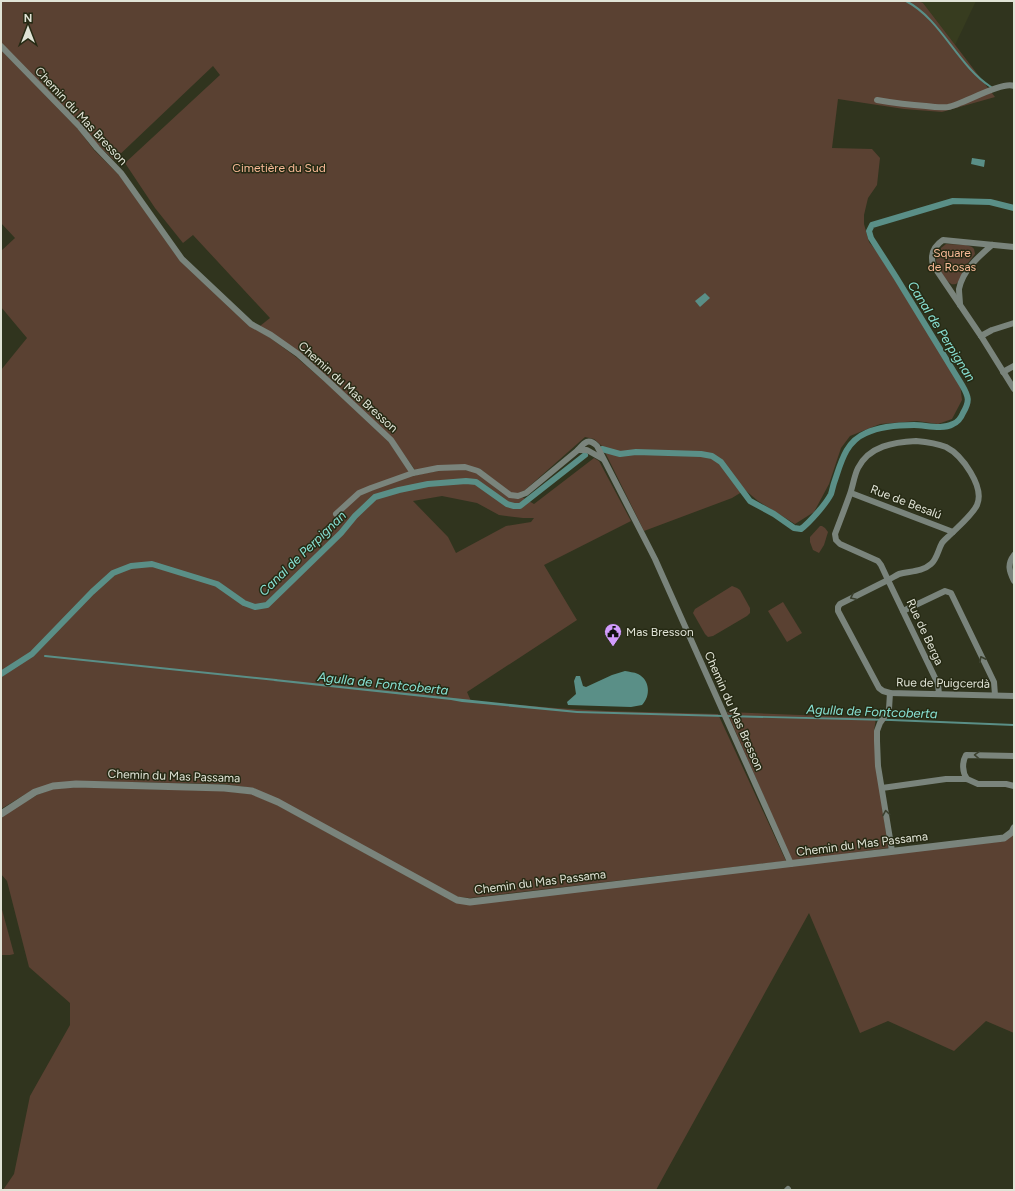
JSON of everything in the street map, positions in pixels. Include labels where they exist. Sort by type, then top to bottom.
[{"type":"street","name":"Chemin du Mas Bresson","points":[[1,46],[80,127],[96,148],[121,173],[182,259],[251,324],[271,335],[298,354],[327,380],[391,440],[413,473],[438,468],[465,467],[478,471],[510,495],[518,496],[526,493],[578,450],[584,442],[589,441],[597,446],[655,559],[791,864]]},
{"type":"street","points":[[877,100],[911,105],[948,107],[1000,87],[1011,84],[1014,86]]},
{"type":"street","points":[[1014,247],[943,240],[938,244],[932,254],[933,265],[981,336],[1014,389]]},
{"type":"street","points":[[960,305],[959,289],[964,275],[974,261],[992,245]]},
{"type":"street","points":[[981,336],[992,330],[1014,323]]},
{"type":"street","points":[[1003,372],[1014,366]]},
{"type":"street","name":"Rue de Puigcerdà","points":[[851,493],[858,468],[869,454],[882,447],[899,442],[916,441],[935,443],[946,447],[959,456],[965,464],[978,490],[979,498],[974,510],[942,542],[934,561],[930,565],[917,571],[900,574],[840,604],[838,611],[879,688],[883,692],[1014,696]]},
{"type":"street","points":[[578,450],[587,450],[604,460]]},
{"type":"street","points":[[336,514],[359,494],[371,488],[413,473]]},
{"type":"street","name":"Rue de Besalú","points":[[851,493],[953,532]]},
{"type":"street","name":"Rue de Berga","points":[[851,493],[835,534],[836,540],[840,544],[878,560],[938,684],[939,694]]},
{"type":"street","points":[[1014,555],[1009,563],[1009,568],[1014,581]]},
{"type":"street","points":[[903,610],[945,591],[951,593],[994,682],[996,695]]},
{"type":"street","points":[[890,693],[889,709],[880,723],[877,732],[877,741],[878,766],[892,851]]},
{"type":"street","points":[[967,779],[964,775],[963,767],[966,755],[1014,756]]},
{"type":"street","points":[[882,788],[946,779],[967,779],[978,784],[1006,784],[1014,786]]},
{"type":"street","name":"Chemin du Mas Passama","points":[[1,814],[35,792],[53,786],[76,784],[208,787],[252,791],[278,802],[457,900],[470,902],[1004,838],[1012,832],[1014,828]]},
{"type":"shaded area","points":[[918,1],[976,1],[955,45],[923,3]]},
{"type":"green space","name":"Cimetière du Sud","points":[[1,1],[918,1],[923,3],[995,97],[942,112],[904,109],[838,99],[832,148],[872,149],[880,158],[877,185],[868,198],[864,215],[864,224],[869,242],[878,253],[960,384],[962,400],[952,419],[938,424],[917,421],[880,424],[850,436],[841,448],[829,484],[814,512],[795,524],[758,501],[745,490],[732,498],[644,531],[602,446],[594,439],[585,437],[525,490],[517,494],[511,493],[479,468],[415,470],[393,439],[329,378],[260,326],[270,318],[193,235],[183,243],[155,208],[125,163],[220,75],[213,66],[114,160],[1,43]]},
{"type":"green space","points":[[1,50],[78,129],[94,150],[119,175],[180,261],[249,326],[269,337],[296,357],[325,382],[389,442],[412,476],[443,470],[467,470],[486,479],[503,494],[515,498],[522,497],[534,504],[594,458],[599,461],[631,521],[544,565],[577,620],[467,692],[471,701],[606,711],[718,714],[786,861],[470,898],[458,897],[253,788],[224,784],[76,781],[34,789],[1,809],[1,370],[27,338],[1,307],[1,251],[15,238],[1,223]],"holes":[[[442,496],[477,503],[499,515],[534,518],[531,522],[506,526],[456,553],[448,537],[413,501]]]},
{"type":"green space","name":"Square de Rosas","points":[[946,244],[966,245],[974,249],[975,254],[964,268],[960,280],[956,284],[951,284],[946,279],[936,260],[941,248]]},
{"type":"green space","points":[[820,526],[825,528],[828,532],[824,545],[819,553],[813,550],[810,537]]},
{"type":"green space","points":[[732,586],[740,590],[750,608],[750,613],[713,636],[708,637],[693,613],[695,609]]},
{"type":"green space","points":[[783,602],[802,633],[787,642],[768,611]]},
{"type":"green space","points":[[727,712],[876,718],[874,731],[888,848],[792,861]]},
{"type":"green space","points":[[76,787],[223,791],[251,794],[277,805],[456,903],[1005,841],[1014,831],[1014,1033],[986,1021],[954,1051],[888,1021],[860,1033],[809,913],[656,1190],[3,1190],[14,1174],[30,1096],[70,1025],[70,1003],[29,967],[7,881],[1,874],[1,818],[5,814],[37,795],[53,789]]},
{"type":"green space","points":[[1,906],[14,954],[10,955],[1,955]]},
{"type":"water","points":[[972,158],[985,160],[984,167],[971,164]]},
{"type":"water","points":[[705,293],[710,298],[700,307],[695,301]]},
{"type":"water","points":[[625,671],[638,674],[647,684],[648,693],[642,705],[631,707],[568,705],[567,702],[576,694],[574,681],[576,676],[580,676],[583,686],[586,687],[612,675]]},
{"type":"water","points":[[275,679],[577,711],[724,715],[725,717],[577,713],[274,681]]},
{"type":"water","points":[[725,715],[891,719],[1014,724],[1014,726],[726,717]]},
{"type":"waterway","points":[[906,1],[919,9],[930,19],[968,67],[991,87]]},
{"type":"waterway","name":"Canal de Perpignan","points":[[602,449],[620,454],[636,452],[701,454],[712,456],[721,462],[750,501],[774,514],[794,528],[801,529],[829,498],[845,454],[848,448],[859,437],[866,433],[890,426],[949,426],[959,420],[968,402],[962,385],[871,238],[869,231],[872,225],[953,201],[990,202],[1014,208]]},
{"type":"waterway","name":"Canal de Perpignan","points":[[1,674],[32,654],[92,592],[113,573],[131,566],[152,564],[217,584],[244,603],[255,607],[267,605],[341,533],[355,516],[375,497],[428,484],[466,481],[476,482],[507,504],[520,506],[585,455]]},
{"type":"waterway","name":"Agulla de Fontcoberta","points":[[45,656],[276,680]]},
{"type":"place","name":"Mas Bresson","points":[[613,647]]}]
